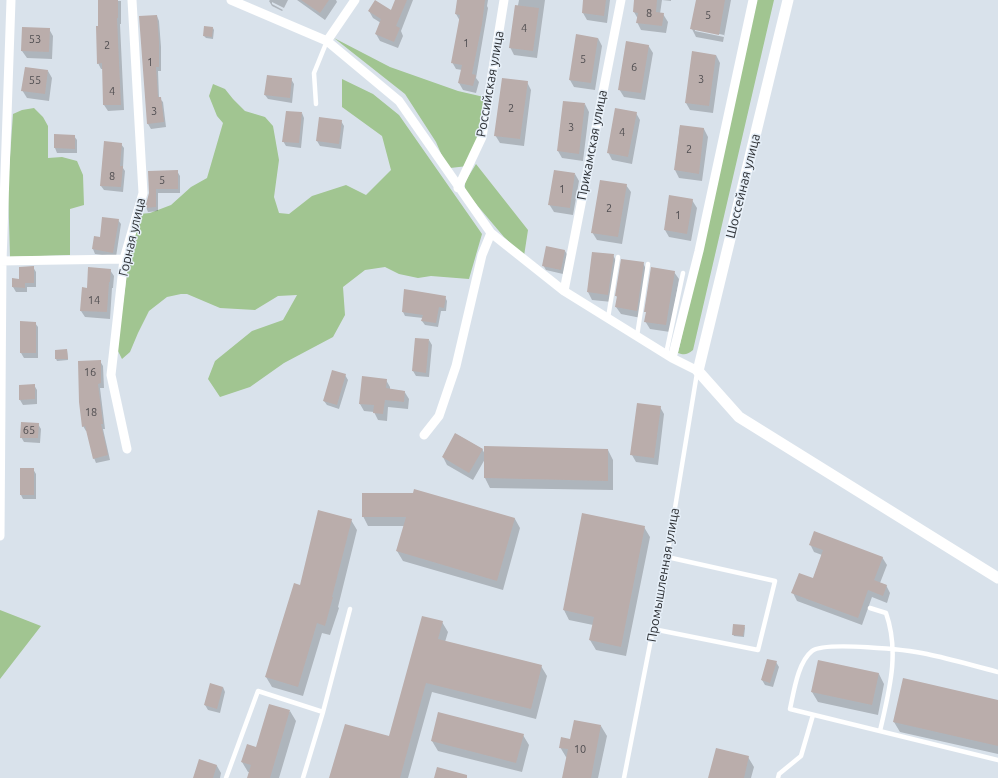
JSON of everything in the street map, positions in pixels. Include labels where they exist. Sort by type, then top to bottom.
[{"type":"street","points":[[0,536],[1,261],[11,0]]},
{"type":"street","name":"Горная улица","points":[[127,449],[111,375],[124,259],[143,193],[132,0]]},
{"type":"street","points":[[231,0],[327,41],[399,101],[491,234],[564,291],[669,356],[698,371],[739,417],[998,578]]},
{"type":"street","points":[[327,41],[355,0]]},
{"type":"street","name":"Российская улица","points":[[458,188],[482,137],[504,0]]},
{"type":"street","name":"Прикамская улица","points":[[564,291],[621,0]]},
{"type":"street","points":[[669,356],[699,251],[753,0]]},
{"type":"street","name":"Шоссейная улица","points":[[698,371],[788,0]]},
{"type":"street","points":[[424,436],[439,416],[456,366],[482,255],[491,234]]},
{"type":"street","points":[[1,261],[124,259]]},
{"type":"lane","points":[[316,104],[314,73],[327,41]]},
{"type":"lane","points":[[608,318],[618,258]]},
{"type":"lane","points":[[637,336],[648,264]]},
{"type":"lane","points":[[669,356],[682,273]]},
{"type":"lane","name":"Промышленная улица","points":[[624,778],[667,557],[698,371]]},
{"type":"lane","points":[[653,628],[758,650],[775,581],[667,557]]},
{"type":"lane","points":[[870,608],[886,613],[892,629],[894,650],[889,692],[880,731]]},
{"type":"lane","points":[[303,778],[323,712],[350,609]]},
{"type":"lane","points":[[998,672],[926,654],[835,646],[813,650],[802,663],[790,709],[998,760]]},
{"type":"lane","points":[[226,778],[258,691],[323,712]]},
{"type":"lane","points":[[778,778],[779,774],[801,756],[813,715]]},
{"type":"green space","points":[[757,0],[774,0],[693,350],[687,354],[682,354],[678,353]]},
{"type":"green space","points":[[334,38],[390,67],[458,91],[484,97],[478,138],[468,166],[450,168],[446,165],[436,142],[405,94]]},
{"type":"green space","points":[[342,79],[373,94],[399,115],[482,234],[469,279],[431,276],[418,278],[399,274],[385,267],[365,270],[343,287],[345,315],[333,337],[284,363],[250,387],[220,397],[208,379],[215,361],[252,331],[283,320],[297,295],[278,296],[255,310],[220,308],[187,294],[167,297],[149,311],[130,352],[122,359],[117,349],[129,258],[139,214],[150,213],[171,205],[191,187],[207,178],[223,123],[217,116],[209,96],[213,84],[225,89],[245,111],[265,117],[273,126],[279,160],[274,197],[279,213],[289,214],[312,196],[346,185],[366,195],[391,170],[382,136],[342,107]]},
{"type":"green space","points":[[34,108],[43,117],[48,126],[48,158],[62,157],[77,161],[83,175],[84,205],[70,209],[70,255],[10,257],[8,186],[13,114],[22,110]]},
{"type":"green space","points":[[476,164],[528,230],[524,256],[504,237],[465,191],[465,182]]},
{"type":"green space","points":[[0,610],[41,626],[0,679]]},
{"type":"building","points":[[98,0],[118,0],[117,18],[121,105],[103,105],[102,63],[97,64],[96,26],[98,26]]},
{"type":"building","points":[[301,0],[329,0],[320,13]]},
{"type":"building","points":[[375,0],[391,10],[395,0],[407,0],[396,26],[400,28],[394,42],[375,34],[381,19],[368,11]]},
{"type":"building","points":[[457,0],[485,0],[472,74],[476,75],[473,86],[458,83],[462,65],[451,63],[460,15],[455,14]]},
{"type":"building","points":[[583,0],[606,0],[604,16],[582,13]]},
{"type":"building","points":[[634,0],[657,0],[656,12],[664,13],[662,26],[636,23],[638,13],[633,12]]},
{"type":"building","points":[[696,0],[725,0],[719,35],[690,29]]},
{"type":"building","points":[[515,5],[539,8],[533,51],[509,48]]},
{"type":"building","points":[[157,15],[159,67],[156,67],[158,97],[161,97],[164,122],[147,124],[139,16]]},
{"type":"building","points":[[204,26],[213,27],[212,37],[203,36]]},
{"type":"building","points":[[22,27],[50,28],[49,52],[21,51]]},
{"type":"building","points":[[576,34],[598,38],[591,83],[569,80]]},
{"type":"building","points":[[626,41],[649,45],[641,93],[618,90]]},
{"type":"building","points":[[692,51],[716,55],[709,106],[685,103]]},
{"type":"building","points":[[25,67],[48,70],[45,94],[21,91]]},
{"type":"building","points":[[267,75],[292,78],[290,98],[264,95]]},
{"type":"building","points":[[502,78],[528,81],[520,139],[494,136]]},
{"type":"building","points":[[563,101],[585,103],[579,154],[557,151]]},
{"type":"building","points":[[615,108],[637,112],[628,157],[607,153]]},
{"type":"building","points":[[286,111],[302,112],[299,143],[282,142]]},
{"type":"building","points":[[319,117],[342,120],[339,144],[316,141]]},
{"type":"building","points":[[680,125],[704,128],[699,174],[674,170]]},
{"type":"building","points":[[54,134],[75,135],[75,149],[54,148]]},
{"type":"building","points":[[104,141],[122,143],[120,166],[123,166],[121,187],[100,186]]},
{"type":"building","points":[[178,170],[178,189],[156,189],[156,207],[145,208],[149,193],[148,171]]},
{"type":"building","points":[[554,170],[575,173],[570,208],[548,205]]},
{"type":"building","points":[[600,180],[627,184],[618,237],[591,233]]},
{"type":"building","points":[[669,195],[693,199],[687,234],[664,230]]},
{"type":"building","points":[[102,217],[119,219],[113,253],[92,249],[94,236],[100,237]]},
{"type":"building","points":[[546,246],[565,250],[561,270],[542,266]]},
{"type":"building","points":[[592,252],[614,254],[608,295],[587,292]]},
{"type":"building","points":[[621,259],[644,262],[637,311],[615,307],[617,296],[615,296]]},
{"type":"building","points":[[34,266],[34,283],[25,283],[25,288],[12,287],[12,278],[19,279],[19,267]]},
{"type":"building","points":[[88,267],[111,269],[107,312],[80,311],[82,287],[87,288]]},
{"type":"building","points":[[651,267],[675,271],[666,325],[644,322],[646,312],[644,312]]},
{"type":"building","points":[[404,289],[446,296],[444,308],[439,307],[436,323],[421,321],[423,315],[402,312]]},
{"type":"building","points":[[20,321],[36,322],[36,353],[20,353]]},
{"type":"building","points":[[415,338],[429,339],[426,373],[412,371]]},
{"type":"building","points":[[67,349],[68,359],[55,359],[55,350]]},
{"type":"building","points":[[101,360],[101,383],[98,384],[103,424],[101,424],[108,455],[93,459],[85,426],[82,427],[79,402],[78,361]]},
{"type":"building","points":[[332,370],[346,374],[337,405],[323,401]]},
{"type":"building","points":[[362,376],[387,379],[386,388],[405,391],[404,402],[385,400],[383,414],[373,413],[374,405],[359,404]]},
{"type":"building","points":[[35,384],[35,399],[19,400],[19,385]]},
{"type":"building","points":[[637,403],[661,406],[654,458],[630,455]]},
{"type":"building","points":[[21,422],[39,423],[38,438],[20,438]]},
{"type":"building","points":[[455,433],[483,449],[469,473],[442,457]]},
{"type":"building","points":[[484,446],[608,449],[608,481],[484,478]]},
{"type":"building","points":[[20,468],[34,468],[34,495],[20,495]]},
{"type":"building","points":[[414,489],[515,518],[497,581],[396,551],[406,517],[362,517],[362,493],[413,493]]},
{"type":"building","points":[[318,510],[352,519],[325,626],[317,623],[298,687],[265,677],[294,583],[300,585]]},
{"type":"building","points":[[582,513],[645,526],[621,647],[589,640],[594,617],[563,610]]},
{"type":"building","points":[[814,531],[883,557],[874,580],[887,585],[883,596],[868,590],[858,618],[791,593],[799,573],[813,578],[823,550],[809,545]]},
{"type":"building","points":[[422,616],[443,621],[438,639],[542,665],[531,709],[426,683],[400,778],[329,778],[345,724],[389,736]]},
{"type":"building","points":[[733,624],[745,625],[743,636],[732,635]]},
{"type":"building","points":[[767,659],[777,661],[770,683],[761,680]]},
{"type":"building","points":[[818,660],[879,673],[872,705],[811,692]]},
{"type":"building","points":[[903,678],[998,700],[998,746],[893,722]]},
{"type":"building","points":[[210,683],[223,687],[217,709],[204,705]]},
{"type":"building","points":[[269,704],[290,710],[270,778],[247,778],[251,765],[241,762],[247,744],[256,747]]},
{"type":"building","points":[[438,712],[524,734],[516,763],[431,741]]},
{"type":"building","points":[[574,720],[601,725],[591,778],[562,778],[568,749],[559,748],[561,737],[570,739]]},
{"type":"building","points":[[716,748],[749,756],[744,778],[708,778]]},
{"type":"building","points":[[199,759],[217,765],[213,778],[193,778]]},
{"type":"building","points":[[437,767],[467,775],[467,778],[434,778]]}]
